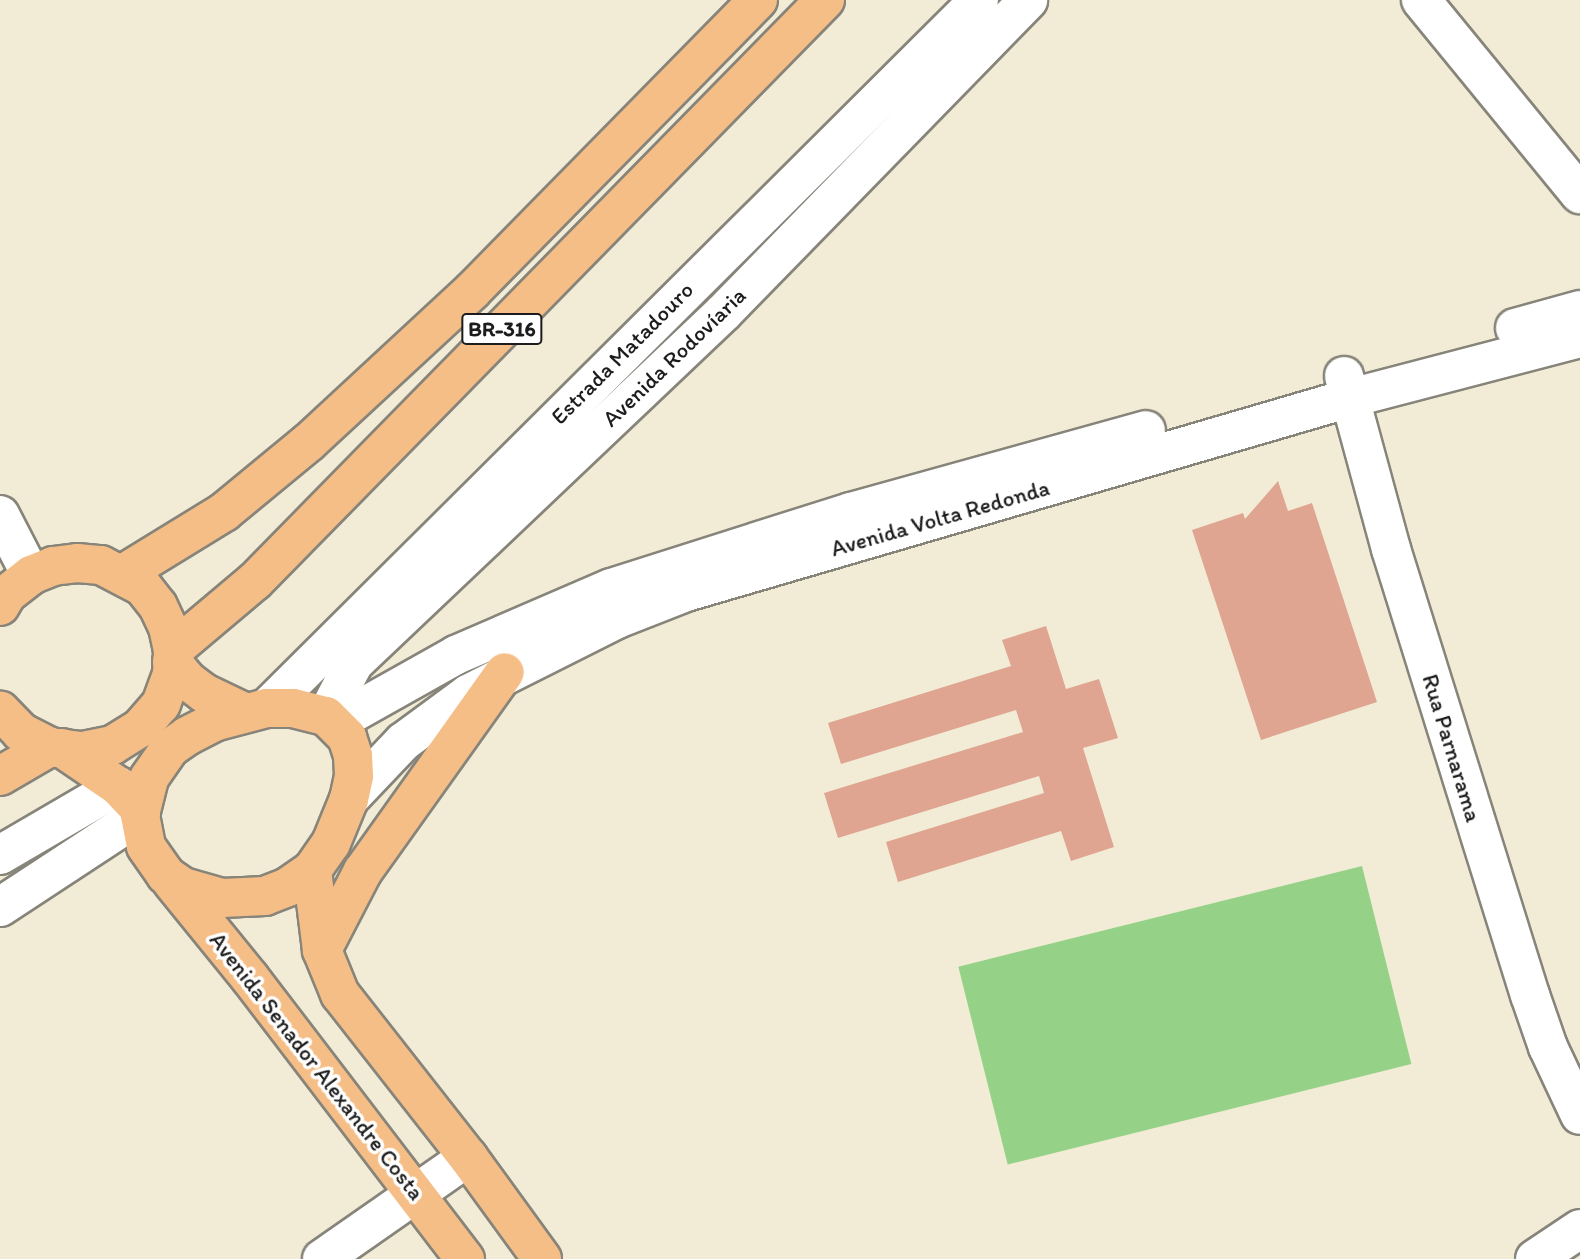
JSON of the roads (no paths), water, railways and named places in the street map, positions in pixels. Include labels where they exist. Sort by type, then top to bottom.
[{"type":"main road","name":"BR-316","points":[[123,574],[224,512],[309,442],[472,291],[758,0]]},
{"type":"main road","name":"BR-316","points":[[172,656],[255,582],[825,0]]},
{"type":"main road","points":[[0,606],[7,594],[31,575],[53,566],[77,563],[101,565],[123,574],[143,587],[158,606],[168,627],[172,656],[172,674],[161,704],[140,729],[113,745],[81,751],[56,748],[0,776]]},
{"type":"main road","name":"Avenida Senador Alexandre Costa","points":[[172,656],[188,681],[204,693],[256,710]]},
{"type":"main road","points":[[322,950],[363,872],[506,672]]},
{"type":"main road","name":"Avenida Senador Alexandre Costa","points":[[166,875],[200,893],[243,899],[265,896],[288,887],[312,870],[331,844],[349,799],[353,756],[347,737],[330,719],[293,708],[256,710],[214,722],[170,748],[133,804],[146,846],[166,875],[418,1195],[465,1259]]},
{"type":"main road","points":[[0,710],[21,732],[56,748],[133,804]]},
{"type":"main road","points":[[312,870],[322,950],[340,994],[468,1157],[542,1259]]},
{"type":"street","name":"Estrada Matadouro","points":[[256,710],[979,0]]},
{"type":"street","name":"Avenida Rodovíaria","points":[[330,719],[354,663],[723,313],[1028,0]]},
{"type":"street","points":[[1421,0],[1580,194]]},
{"type":"street","points":[[823,154],[851,180]]},
{"type":"street","points":[[770,206],[798,235]]},
{"type":"street","name":"Avenida Volta Redonda","points":[[349,799],[403,742],[468,694],[506,672],[617,619],[686,592],[1347,387],[1580,310]]},
{"type":"street","name":"Avenida Volta Redonda","points":[[330,719],[456,655],[611,588],[850,512],[1347,387],[1580,338]]},
{"type":"street","name":"Rua Parnarama","points":[[1347,387],[1391,550],[1530,995],[1548,1047],[1580,1115]]},
{"type":"street","points":[[0,514],[31,575]]},
{"type":"street","points":[[415,604],[426,636],[441,649],[456,655]]},
{"type":"street","points":[[0,855],[133,804]]},
{"type":"street","points":[[0,907],[133,804]]},
{"type":"street","points":[[322,1259],[418,1195],[468,1157]]},
{"type":"street","points":[[1535,1259],[1580,1229]]}]
